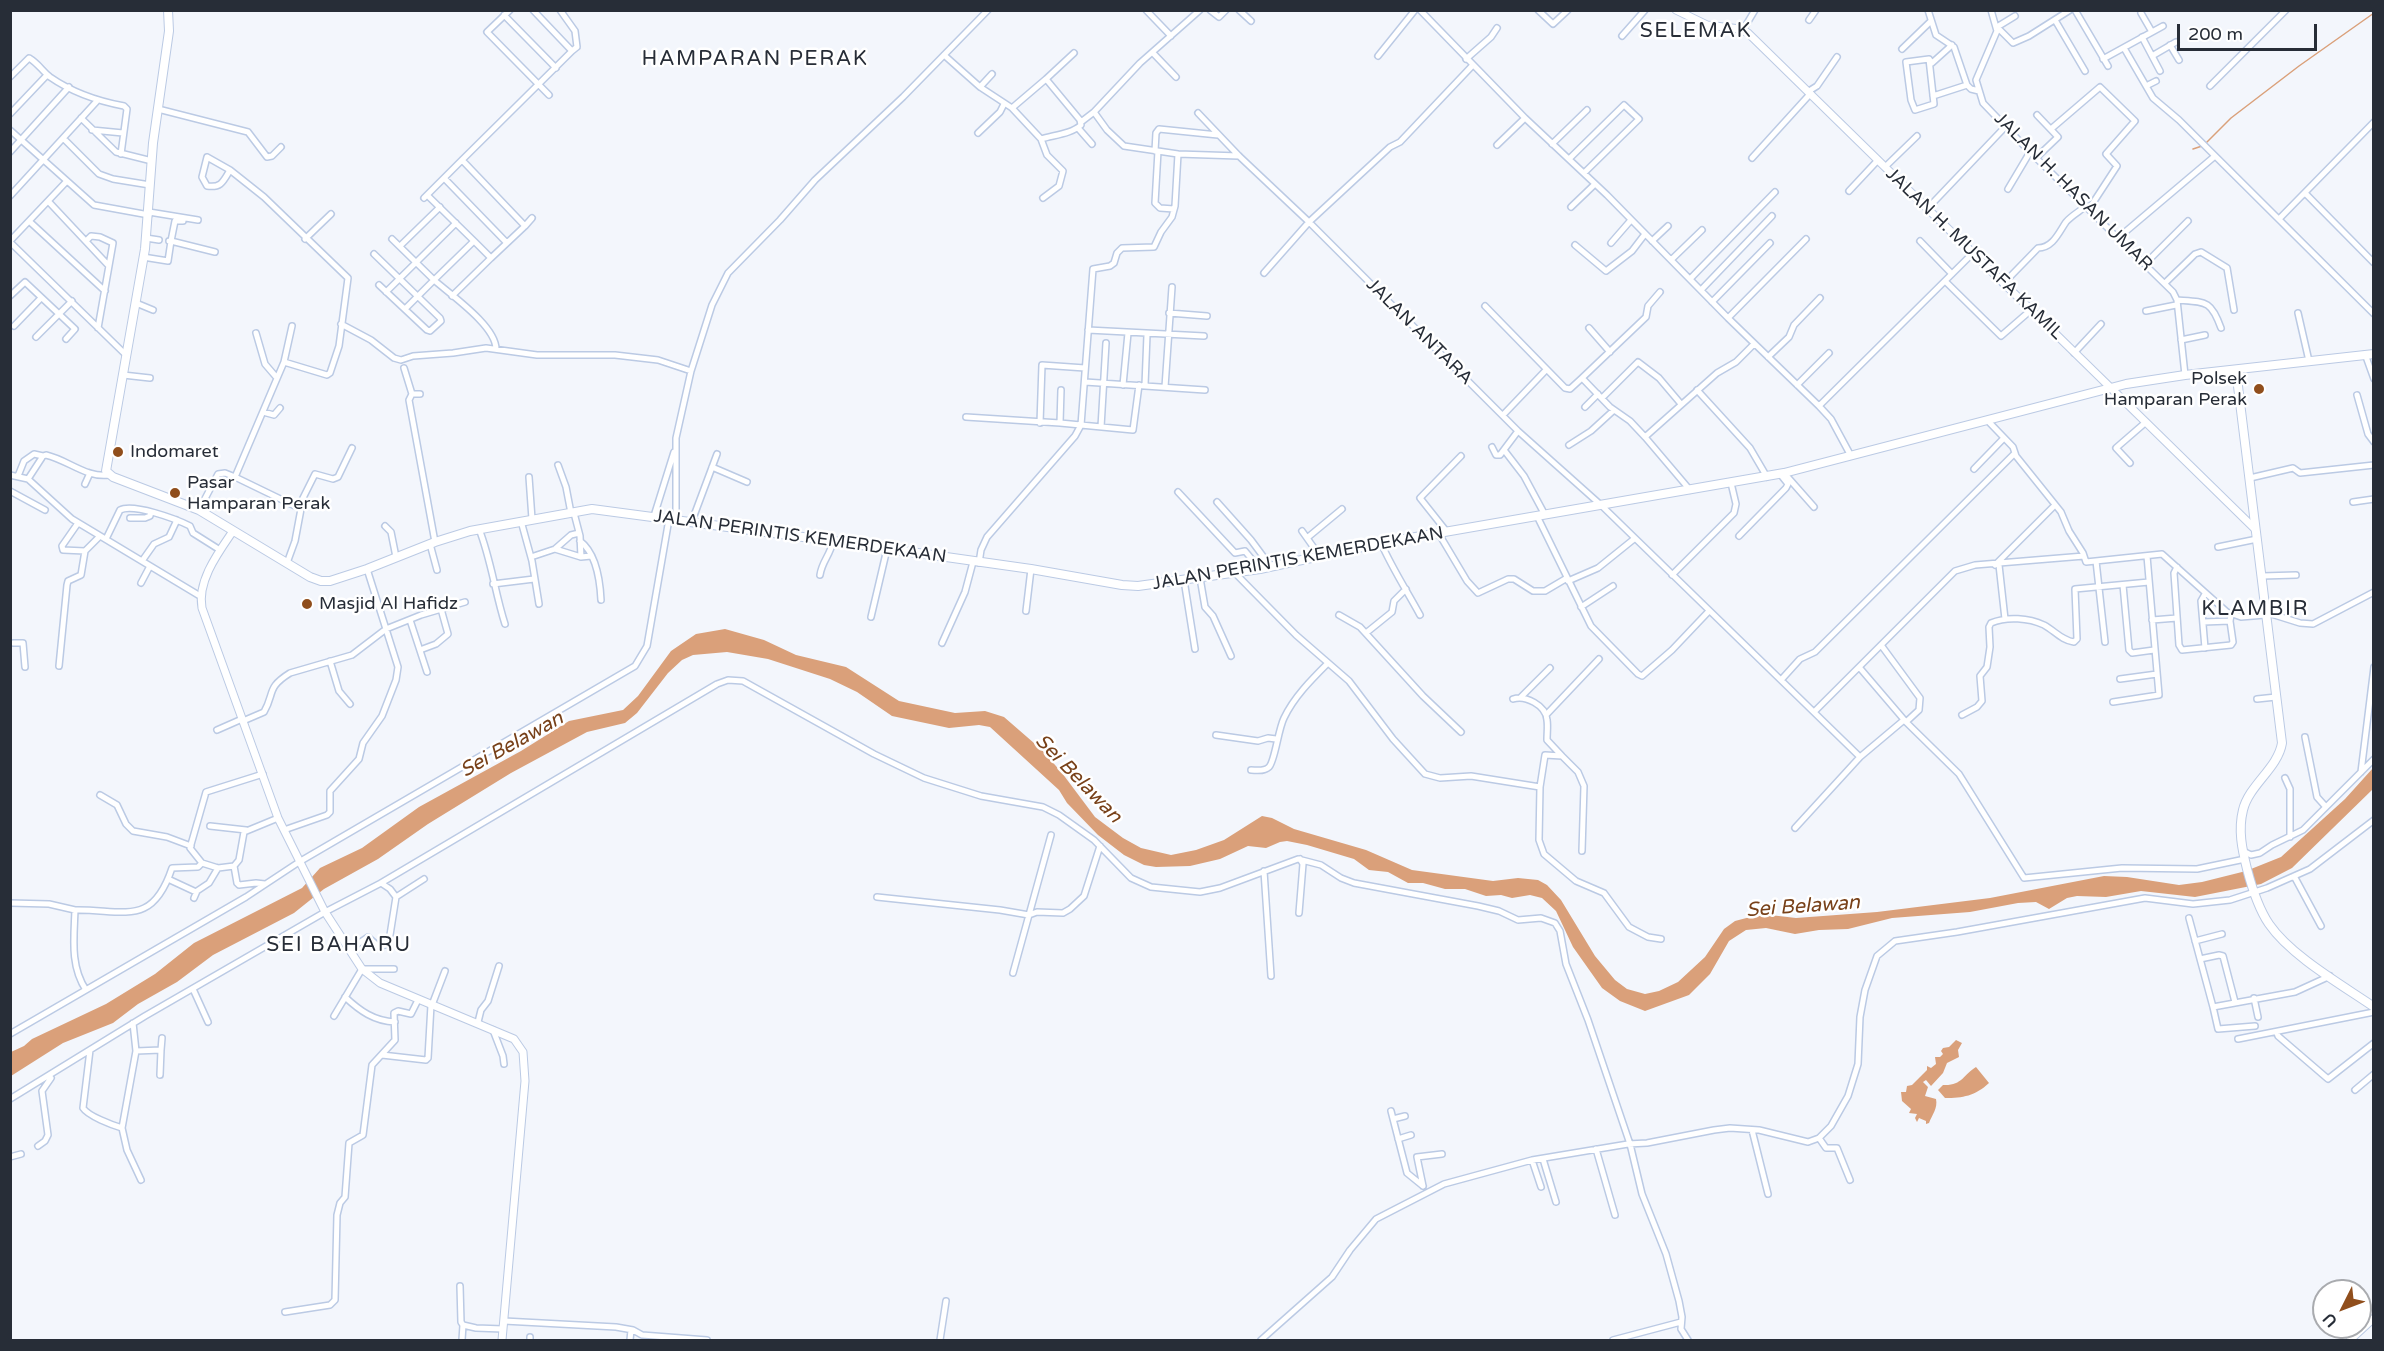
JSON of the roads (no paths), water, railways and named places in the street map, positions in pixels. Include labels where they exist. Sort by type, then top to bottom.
[{"type":"main road","points":[[109,475],[106,464],[146,238],[154,131],[169,31],[168,10]]},
{"type":"main road","name":"JALAN PERINTIS KEMERDEKAAN","points":[[109,475],[199,510],[321,581],[367,570],[433,543],[478,529],[592,509],[1031,569],[1128,586],[1260,569],[1381,543],[1782,474],[2110,388],[2185,375],[2369,354]]},
{"type":"main road","points":[[2236,370],[2281,747],[2244,807],[2240,830],[2244,858],[2254,891],[2268,923],[2282,940],[2373,1010]]},
{"type":"street","points":[[532,10],[572,51]]},
{"type":"street","points":[[491,258],[426,196],[577,47],[574,31],[560,10]]},
{"type":"street","points":[[654,516],[674,451],[691,371],[712,305],[723,281],[733,267],[780,220],[822,173],[988,10]]},
{"type":"street","points":[[1146,10],[1171,36]]},
{"type":"street","points":[[1041,140],[1060,133],[1071,132],[1080,125],[1140,63],[1200,10]]},
{"type":"street","points":[[1210,10],[1219,17],[1226,10]]},
{"type":"street","points":[[1239,10],[1251,21]]},
{"type":"street","points":[[1378,56],[1415,10]]},
{"type":"street","points":[[1420,10],[1472,66],[1584,173],[1819,406],[1831,419],[1851,456]]},
{"type":"street","points":[[1538,10],[1553,24],[1568,10]]},
{"type":"street","points":[[1622,36],[1645,10]]},
{"type":"street","points":[[1676,10],[1707,25],[1743,30],[1755,10]]},
{"type":"street","points":[[1809,20],[1816,10]]},
{"type":"street","points":[[1928,10],[1938,38],[1952,45],[1961,63],[1967,85],[1979,91],[1976,80],[1997,27],[2015,16]]},
{"type":"street","points":[[1990,10],[1997,27],[2013,43],[2029,36],[2070,10]]},
{"type":"street","points":[[2056,10],[2057,19],[2085,71]]},
{"type":"street","points":[[2074,10],[2108,66]]},
{"type":"street","points":[[2210,87],[2286,10]]},
{"type":"street","points":[[549,95],[487,32],[507,13],[556,68]]},
{"type":"street","points":[[2141,13],[2152,32]]},
{"type":"street","points":[[1902,49],[1931,21]]},
{"type":"street","points":[[2103,59],[2163,26]]},
{"type":"street","points":[[1466,59],[1491,37],[1497,28]]},
{"type":"street","name":"JALAN H. MUSTAFA KAMIL","points":[[1743,30],[1810,92],[2255,530]]},
{"type":"street","points":[[2142,37],[2160,71]]},
{"type":"street","points":[[2152,56],[2176,42]]},
{"type":"street","points":[[1929,59],[1933,105],[1915,110],[1911,100],[1906,65],[1909,61],[1929,59],[1932,63],[1952,45]]},
{"type":"street","points":[[2170,45],[2179,60]]},
{"type":"street","points":[[2124,48],[2152,98],[2206,147],[2373,314]]},
{"type":"street","points":[[1012,108],[1074,52]]},
{"type":"street","points":[[1153,53],[1176,77]]},
{"type":"street","points":[[944,55],[980,87],[1012,108],[1041,140],[1042,147],[1063,171],[1059,186],[1043,198]]},
{"type":"street","points":[[1752,158],[1817,86],[1837,57]]},
{"type":"street","points":[[10,77],[29,58],[40,65],[47,75],[69,87],[97,101],[126,107],[121,154]]},
{"type":"street","points":[[1264,273],[1309,222],[1390,147],[1400,142],[1472,66]]},
{"type":"street","points":[[980,87],[992,74]]},
{"type":"street","points":[[10,114],[47,75]]},
{"type":"street","points":[[1046,79],[1092,144]]},
{"type":"street","points":[[2146,86],[2156,81]]},
{"type":"street","points":[[1934,96],[1967,85]]},
{"type":"street","points":[[10,152],[69,87]]},
{"type":"street","points":[[2003,284],[2038,248],[2046,247],[2052,242],[2065,223],[2087,207],[2117,166],[2106,154],[2135,121],[2100,87],[2051,129]]},
{"type":"street","name":"JALAN H. HASAN UMAR","points":[[1979,91],[1983,103],[2030,152],[2165,283],[2177,302],[2185,375]]},
{"type":"street","points":[[10,196],[97,101]]},
{"type":"street","points":[[978,133],[1000,112],[1004,104]]},
{"type":"street","points":[[1569,159],[1624,105],[1639,118],[1584,173]]},
{"type":"street","points":[[158,109],[248,132],[267,157],[272,156],[281,147]]},
{"type":"street","points":[[1552,144],[1587,110]]},
{"type":"street","points":[[1094,112],[1107,130],[1124,146],[1178,154],[1239,156]]},
{"type":"street","name":"JALAN ANTARA","points":[[1198,113],[1518,430],[1602,506],[1860,757]]},
{"type":"street","points":[[2037,115],[2057,138],[2037,157]]},
{"type":"street","points":[[81,118],[114,151],[152,161]]},
{"type":"street","points":[[1497,145],[1525,118]]},
{"type":"street","points":[[2279,219],[2373,122]]},
{"type":"street","points":[[1928,208],[2006,126]]},
{"type":"street","points":[[10,130],[66,182],[98,207],[197,221],[175,220],[168,261],[143,257]]},
{"type":"street","points":[[92,130],[123,133]]},
{"type":"street","points":[[1174,209],[1160,208],[1155,203],[1158,130],[1218,135]]},
{"type":"street","points":[[1885,167],[1917,136]]},
{"type":"street","points":[[63,138],[99,174],[113,179],[150,185]]},
{"type":"street","points":[[2008,189],[2030,152]]},
{"type":"street","points":[[942,643],[987,537],[1075,436],[1081,425],[1093,268],[1110,266],[1122,248],[1154,247],[1174,209],[1178,154]]},
{"type":"street","points":[[2118,238],[2215,156]]},
{"type":"street","points":[[230,170],[222,184],[216,187],[207,186],[202,177],[207,157],[230,170],[264,197],[348,278],[338,352],[329,374],[283,363]]},
{"type":"street","points":[[462,160],[525,226]]},
{"type":"street","points":[[1849,191],[1878,160]]},
{"type":"street","points":[[444,178],[506,242]]},
{"type":"street","points":[[66,182],[10,242],[126,355]]},
{"type":"street","points":[[1571,207],[1595,184]]},
{"type":"street","points":[[1690,279],[1775,192]]},
{"type":"street","points":[[2305,193],[2373,263]]},
{"type":"street","points":[[48,201],[108,265]]},
{"type":"street","points":[[400,246],[440,207]]},
{"type":"street","points":[[305,239],[331,214]]},
{"type":"street","points":[[1701,290],[1772,216]]},
{"type":"street","points":[[452,296],[532,218]]},
{"type":"street","points":[[1611,243],[1631,220]]},
{"type":"street","points":[[29,221],[105,291]]},
{"type":"street","points":[[2145,264],[2188,221]]},
{"type":"street","points":[[386,292],[456,223]]},
{"type":"street","points":[[1652,241],[1668,226]]},
{"type":"street","points":[[1671,260],[1702,230]]},
{"type":"street","points":[[1575,245],[1606,271],[1632,251],[1645,234]]},
{"type":"street","points":[[86,241],[91,236],[111,241],[113,245],[98,328]]},
{"type":"street","points":[[146,238],[159,240]]},
{"type":"street","points":[[392,239],[490,332],[496,340],[496,349]]},
{"type":"street","points":[[1728,318],[1806,240]]},
{"type":"street","points":[[170,241],[215,252]]},
{"type":"street","points":[[405,309],[474,241]]},
{"type":"street","points":[[1920,241],[1952,274]]},
{"type":"street","points":[[1712,302],[1770,243]]},
{"type":"street","points":[[2165,283],[2195,254],[2201,252],[2227,268],[2234,310]]},
{"type":"street","points":[[1819,406],[1973,253]]},
{"type":"street","points":[[374,254],[441,321],[430,331],[427,330],[379,285]]},
{"type":"street","points":[[1945,281],[2001,336],[2031,310]]},
{"type":"street","points":[[10,296],[24,282],[75,329],[66,339]]},
{"type":"street","points":[[1165,387],[1172,287]]},
{"type":"street","points":[[1485,306],[1568,390],[1646,317],[1648,306],[1660,292]]},
{"type":"street","points":[[14,326],[41,298]]},
{"type":"street","points":[[1768,357],[1789,337],[1794,325],[1820,298]]},
{"type":"street","points":[[36,337],[72,301]]},
{"type":"street","points":[[2146,311],[2177,302],[2210,305],[2221,328]]},
{"type":"street","points":[[136,303],[153,310]]},
{"type":"street","points":[[1169,313],[1207,316]]},
{"type":"street","points":[[2298,313],[2309,361]]},
{"type":"street","points":[[341,324],[371,340],[394,358],[401,360],[426,354],[486,348],[537,355],[615,355],[658,360],[691,371]]},
{"type":"street","points":[[2074,352],[2101,324]]},
{"type":"street","points":[[235,477],[283,363],[292,326]]},
{"type":"street","points":[[1589,328],[1610,352]]},
{"type":"street","points":[[1088,330],[1147,335],[1204,336]]},
{"type":"street","points":[[256,333],[266,366],[277,377]]},
{"type":"street","points":[[1123,385],[1128,333]]},
{"type":"street","points":[[966,417],[1060,423],[1131,431],[1135,429],[1147,335]]},
{"type":"street","points":[[2181,340],[2205,336]]},
{"type":"street","points":[[1101,427],[1106,343]]},
{"type":"street","points":[[1645,437],[1717,373],[1736,362],[1754,344]]},
{"type":"street","points":[[1797,385],[1829,353]]},
{"type":"street","points":[[2369,354],[2373,379]]},
{"type":"street","points":[[1585,407],[1638,362],[1659,378],[1682,404]]},
{"type":"street","points":[[1041,423],[1042,364],[1084,368]]},
{"type":"street","points":[[404,368],[412,394],[409,400],[437,570]]},
{"type":"street","points":[[1503,415],[1546,370]]},
{"type":"street","points":[[123,375],[150,378]]},
{"type":"street","points":[[1582,378],[1614,410],[1630,421],[1690,490]]},
{"type":"street","points":[[1085,382],[1205,390]]},
{"type":"street","points":[[1060,423],[1061,390]]},
{"type":"street","points":[[1697,390],[1750,448],[1767,477]]},
{"type":"street","points":[[412,394],[420,394]]},
{"type":"street","points":[[2357,395],[2368,435],[2373,442]]},
{"type":"street","points":[[263,412],[274,414],[280,408]]},
{"type":"street","points":[[1569,445],[1591,432],[1614,410]]},
{"type":"street","points":[[1987,420],[2013,447],[2015,453],[2055,505],[2086,562],[2162,554],[2177,567],[2230,618],[2232,644],[2182,650],[2174,573],[2177,567]]},
{"type":"street","points":[[2130,463],[2116,448],[2146,422]]},
{"type":"street","points":[[1492,447],[1497,456],[1518,430]]},
{"type":"street","points":[[1974,469],[2004,438]]},
{"type":"street","points":[[298,506],[315,474],[333,479],[338,477],[352,448]]},
{"type":"street","points":[[1504,450],[1524,476],[1567,579],[1594,631],[1638,674],[1642,676],[1671,650],[1709,610]]},
{"type":"street","points":[[10,1034],[635,666],[647,646],[672,519],[674,451]]},
{"type":"street","points":[[1781,680],[1800,659],[1815,652],[2015,453]]},
{"type":"street","points":[[18,476],[26,459],[34,454],[55,457],[100,476],[109,475]]},
{"type":"street","points":[[692,521],[717,454]]},
{"type":"street","points":[[28,479],[43,456]]},
{"type":"street","points":[[1448,533],[1420,498],[1461,456]]},
{"type":"street","points":[[558,465],[579,533],[580,557]]},
{"type":"street","points":[[2250,478],[2295,468],[2300,473],[2373,465]]},
{"type":"street","points":[[712,467],[747,482]]},
{"type":"street","points":[[85,484],[90,473]]},
{"type":"street","points":[[199,510],[218,474],[225,473],[298,506],[302,516],[287,563]]},
{"type":"street","points":[[1782,474],[1814,507]]},
{"type":"street","points":[[1739,536],[1787,486],[1782,474]]},
{"type":"street","points":[[10,475],[28,479],[78,523],[200,596]]},
{"type":"street","points":[[529,477],[532,519]]},
{"type":"street","points":[[1672,575],[1734,513],[1736,504],[1731,483]]},
{"type":"street","points":[[10,490],[45,510]]},
{"type":"street","points":[[1178,492],[1235,553],[1245,550],[1260,569]]},
{"type":"street","points":[[2353,502],[2373,498]]},
{"type":"street","points":[[1217,502],[1251,540],[1271,567]]},
{"type":"street","points":[[1997,565],[2055,505]]},
{"type":"street","points":[[78,523],[62,548],[85,551],[103,538],[123,508],[135,507],[190,526],[194,534],[220,550]]},
{"type":"street","points":[[1306,538],[1342,509]]},
{"type":"street","points":[[130,518],[146,518],[151,512]]},
{"type":"street","points":[[142,561],[154,544],[171,534],[177,520]]},
{"type":"street","points":[[521,521],[531,557],[539,604]]},
{"type":"street","points":[[385,526],[392,532],[396,557]]},
{"type":"street","points":[[478,529],[486,548],[504,624]]},
{"type":"street","points":[[233,531],[204,580],[200,596],[204,617],[278,818],[325,912],[362,969],[374,979],[418,1000],[493,1028],[514,1039],[523,1052],[525,1067],[502,1341]]},
{"type":"street","points":[[1302,531],[1319,555]]},
{"type":"street","points":[[531,557],[555,549],[571,535],[579,533]]},
{"type":"street","points":[[1439,534],[1467,581],[1478,593],[1514,579],[1533,591],[1545,591],[1567,579],[1598,568],[1634,538]]},
{"type":"street","points":[[2218,547],[2257,539]]},
{"type":"street","points":[[580,541],[587,547],[591,556],[599,581],[601,600]]},
{"type":"street","points":[[820,575],[822,564],[830,556],[833,541]]},
{"type":"street","points":[[1381,543],[1391,566],[1420,615]]},
{"type":"street","points":[[555,549],[580,557],[591,556]]},
{"type":"street","points":[[871,617],[887,549]]},
{"type":"street","points":[[59,666],[67,585],[68,581],[81,575],[85,551]]},
{"type":"street","points":[[1815,711],[1955,571],[1975,565],[1997,565],[2084,556]]},
{"type":"street","points":[[2113,702],[2158,696],[2147,556]]},
{"type":"street","points":[[2096,561],[2104,642]]},
{"type":"street","points":[[1997,565],[2005,619]]},
{"type":"street","points":[[141,583],[150,566]]},
{"type":"street","points":[[1026,610],[1031,569]]},
{"type":"street","points":[[284,830],[330,812],[330,791],[359,759],[363,742],[381,716],[396,680],[398,667],[367,570]]},
{"type":"street","points":[[1234,572],[1296,635],[1349,681],[1393,739],[1425,774],[1440,778],[1471,776],[1540,787]]},
{"type":"street","points":[[2262,576],[2296,575]]},
{"type":"street","points":[[1200,578],[1205,607],[1213,616],[1231,656]]},
{"type":"street","points":[[493,584],[534,579]]},
{"type":"street","points":[[1184,580],[1195,649]]},
{"type":"street","points":[[1962,715],[1977,707],[1982,701],[1980,676],[1987,667],[1990,654],[1989,627],[1991,622],[2005,619],[2031,620],[2065,640],[2075,641],[2077,639],[2075,589],[2149,582]]},
{"type":"street","points":[[2124,585],[2129,650],[2132,653],[2154,650]]},
{"type":"street","points":[[1581,607],[1613,586]]},
{"type":"street","points":[[1366,633],[1392,612],[1394,601],[1406,589]]},
{"type":"street","points":[[2203,622],[2265,614],[2313,624],[2373,592]]},
{"type":"street","points":[[2205,594],[2201,600],[2205,648]]},
{"type":"street","points":[[217,730],[264,712],[270,691],[282,678],[297,670],[358,651],[386,629],[465,602]]},
{"type":"street","points":[[420,650],[436,644],[448,634],[441,609]]},
{"type":"street","points":[[1339,615],[1354,622],[1366,633],[1423,696],[1461,732]]},
{"type":"street","points":[[2152,620],[2177,618]]},
{"type":"street","points":[[410,620],[427,672]]},
{"type":"street","points":[[10,635],[12,644],[23,643],[25,667]]},
{"type":"street","points":[[1795,828],[1860,757],[1919,710],[1920,698],[1881,645]]},
{"type":"street","points":[[1546,715],[1599,659]]},
{"type":"street","points":[[330,661],[339,691],[350,704]]},
{"type":"street","points":[[1251,770],[1265,770],[1270,766],[1283,718],[1294,701],[1328,663]]},
{"type":"street","points":[[1859,667],[1905,721],[1959,774],[2024,878],[2122,868],[2197,869],[2260,854],[2271,845],[2308,826],[2373,759]]},
{"type":"street","points":[[2361,773],[2373,667]]},
{"type":"street","points":[[1513,699],[1521,697],[1550,668]]},
{"type":"street","points":[[2120,679],[2157,674]]},
{"type":"street","points":[[10,1099],[133,1023],[325,912],[381,883],[519,799],[642,731],[717,684],[734,679],[743,681],[891,763],[924,778],[981,796],[1018,801],[1051,811],[1081,829],[1131,878],[1151,887],[1200,892],[1220,888],[1290,860],[1300,860],[1321,865],[1354,883],[1478,906],[1499,911],[1518,920],[1541,918],[1556,923],[1560,931],[1566,964],[1588,1020],[1630,1144],[1642,1194],[1666,1254],[1679,1301],[1682,1331],[1688,1341]]},
{"type":"street","points":[[1521,697],[1536,703],[1546,715],[1547,740],[1578,772],[1583,782],[1582,851]]},
{"type":"street","points":[[2257,699],[2276,697]]},
{"type":"street","points":[[1216,735],[1258,741],[1268,738],[1276,739]]},
{"type":"street","points":[[2305,737],[2317,797],[2326,807]]},
{"type":"street","points":[[1562,756],[1545,756],[1540,787],[1539,845],[1544,854],[1576,881],[1604,893],[1629,927],[1648,937],[1661,939]]},
{"type":"street","points":[[246,830],[240,860],[234,866],[218,868],[202,863],[191,850],[206,792],[263,774]]},
{"type":"street","points":[[2285,778],[2289,789],[2290,837]]},
{"type":"street","points":[[100,795],[117,805],[126,824],[133,831],[167,837],[191,846]]},
{"type":"street","points":[[210,826],[246,830],[278,818]]},
{"type":"street","points":[[1261,1341],[1332,1276],[1376,1219],[1425,1193],[1463,1178],[1532,1160],[1647,1143],[1714,1130],[1773,1132],[1808,1142],[1819,1138],[1831,1126],[1848,1096],[1858,1064],[1860,1017],[1865,990],[1876,958],[1892,943],[2145,898],[2182,903],[2209,903],[2254,891],[2313,868],[2373,820]]},
{"type":"street","points":[[1013,973],[1051,835]]},
{"type":"street","points":[[877,897],[1029,915],[1037,912],[1052,914],[1067,912],[1084,896],[1100,846]]},
{"type":"street","points":[[1299,913],[1303,864],[1300,860]]},
{"type":"street","points":[[10,903],[49,904],[75,910],[133,913],[159,897],[173,867],[198,867],[202,863]]},
{"type":"street","points":[[234,866],[239,885],[265,884]]},
{"type":"street","points":[[168,879],[195,895],[209,883],[218,868]]},
{"type":"street","points":[[1264,871],[1271,976]]},
{"type":"street","points":[[2295,876],[2321,926]]},
{"type":"street","points":[[396,897],[424,879]]},
{"type":"street","points":[[350,949],[368,937],[378,946],[385,945],[390,935],[396,897],[381,883]]},
{"type":"street","points":[[75,910],[74,964],[78,978],[86,990]]},
{"type":"street","points":[[2189,918],[2218,1029],[2255,1026]]},
{"type":"street","points":[[2195,940],[2222,934]]},
{"type":"street","points":[[2200,959],[2219,954],[2223,956],[2235,1002]]},
{"type":"street","points":[[478,1022],[481,1010],[488,1001],[499,966]]},
{"type":"street","points":[[362,969],[394,969]]},
{"type":"street","points":[[334,1016],[362,969]]},
{"type":"street","points":[[382,1055],[426,1060],[428,1058],[432,1005],[445,971]]},
{"type":"street","points":[[2213,1007],[2295,992],[2330,976]]},
{"type":"street","points":[[193,989],[208,1023]]},
{"type":"street","points":[[345,997],[364,1014],[395,1022]]},
{"type":"street","points":[[2254,998],[2258,1017]]},
{"type":"street","points":[[285,1312],[330,1305],[335,1300],[337,1215],[340,1203],[345,1197],[349,1143],[363,1135],[372,1065],[395,1040],[395,1012],[411,1014],[418,1000]]},
{"type":"street","points":[[2238,1039],[2277,1033],[2281,1030],[2373,1010]]},
{"type":"street","points":[[133,1023],[136,1050],[122,1128],[127,1150],[141,1180]]},
{"type":"street","points":[[493,1028],[504,1064]]},
{"type":"street","points":[[2277,1033],[2328,1079],[2373,1043]]},
{"type":"street","points":[[160,1075],[162,1038]]},
{"type":"street","points":[[90,1050],[83,1108],[110,1125],[122,1128]]},
{"type":"street","points":[[136,1050],[161,1050]]},
{"type":"street","points":[[38,1146],[45,1141],[48,1135],[42,1091],[56,1072]]},
{"type":"street","points":[[2355,1090],[2373,1074]]},
{"type":"street","points":[[1391,1111],[1407,1173],[1423,1186]]},
{"type":"street","points":[[1393,1119],[1405,1116]]},
{"type":"street","points":[[1752,1130],[1768,1194]]},
{"type":"street","points":[[1398,1139],[1411,1135]]},
{"type":"street","points":[[1819,1138],[1826,1148],[1836,1148],[1850,1180]]},
{"type":"street","points":[[1596,1149],[1616,1215]]},
{"type":"street","points":[[10,1157],[21,1154]]},
{"type":"street","points":[[1425,1193],[1417,1157],[1442,1154]]},
{"type":"street","points":[[1543,1159],[1556,1202]]},
{"type":"street","points":[[1532,1160],[1541,1187]]},
{"type":"street","points":[[460,1286],[462,1341]]},
{"type":"street","points":[[940,1341],[946,1302]]},
{"type":"street","points":[[2350,1341],[2373,1318]]},
{"type":"street","points":[[1613,1341],[1681,1322]]},
{"type":"street","points":[[463,1325],[631,1330],[642,1335],[707,1341]]},
{"type":"street","points":[[630,1341],[631,1330]]},
{"type":"waterway","points":[[2206,143],[2231,118],[2374,13]]},
{"type":"waterway","points":[[2193,149],[2202,146]]},
{"type":"place","name":"Polsek Hamparan Perak","points":[[2259,389]]},
{"type":"place","name":"Indomaret","points":[[118,452]]},
{"type":"place","name":"Pasar Hamparan Perak","points":[[175,493]]},
{"type":"place","name":"Masjid Al Hafidz","points":[[307,604]]},
{"type":"district","name":"SELEMAK","points":[[1696,31]]},
{"type":"district","name":"HAMPARAN PERAK","points":[[755,59]]},
{"type":"district","name":"KLAMBIR","points":[[2255,609]]},
{"type":"district","name":"SEI BAHARU","points":[[339,945]]},
{"type":"water label","name":"Sei Belawan","points":[[512,745]]},
{"type":"water label","name":"Sei Belawan","points":[[1078,779]]},
{"type":"water label","name":"Sei Belawan","points":[[1803,907]]}]
